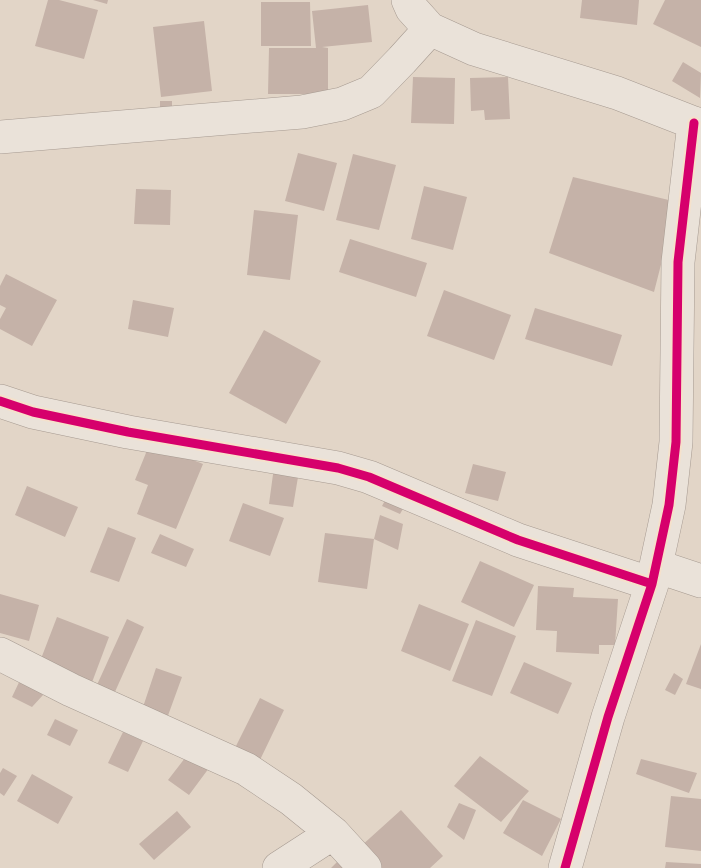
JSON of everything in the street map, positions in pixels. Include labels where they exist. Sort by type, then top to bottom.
[{"type":"street","points":[[408,0],[412,9],[430,29],[474,49],[617,93],[697,124],[678,262],[676,442],[669,505],[654,575],[608,717],[565,868]]},
{"type":"street","points":[[0,137],[302,112],[342,104],[371,92],[430,29]]},
{"type":"street","points":[[0,401],[33,412],[128,432],[338,468],[369,477],[518,540],[654,575],[701,581]]},
{"type":"street","points":[[0,654],[71,690],[246,769],[291,799],[333,833],[365,868]]},
{"type":"street","points":[[279,868],[333,833]]},
{"type":"building","points":[[48,0],[59,0],[98,10],[84,59],[35,46]]},
{"type":"building","points":[[93,0],[108,0],[107,4]]},
{"type":"building","points":[[582,0],[639,0],[637,25],[580,18]]},
{"type":"building","points":[[665,0],[701,0],[701,47],[653,24]]},
{"type":"building","points":[[261,2],[310,2],[311,46],[261,46]]},
{"type":"building","points":[[368,5],[372,42],[322,47],[328,48],[328,94],[268,94],[269,48],[316,48],[312,11]]},
{"type":"building","points":[[204,21],[212,91],[161,97],[153,27]]},
{"type":"building","points":[[683,62],[701,73],[700,98],[672,81]]},
{"type":"building","points":[[413,77],[455,78],[454,124],[411,123]]},
{"type":"building","points":[[508,77],[510,119],[485,120],[484,110],[471,111],[470,78]]},
{"type":"building","points":[[160,101],[172,101],[172,115],[160,115]]},
{"type":"building","points":[[298,153],[337,163],[324,211],[285,201]]},
{"type":"building","points":[[353,154],[396,165],[379,230],[336,220]]},
{"type":"building","points":[[573,177],[677,202],[654,292],[549,253]]},
{"type":"building","points":[[424,186],[467,197],[453,250],[411,239]]},
{"type":"building","points":[[136,189],[171,190],[170,225],[134,224]]},
{"type":"building","points":[[254,210],[298,215],[290,280],[247,275]]},
{"type":"building","points":[[350,239],[427,263],[416,297],[339,272]]},
{"type":"building","points":[[6,274],[57,300],[32,346],[0,329],[0,319],[6,308],[0,305],[0,286]]},
{"type":"building","points":[[444,290],[511,315],[494,360],[427,336]]},
{"type":"building","points":[[133,300],[174,308],[168,337],[128,329]]},
{"type":"building","points":[[535,308],[622,335],[612,366],[525,339]]},
{"type":"building","points":[[264,330],[321,361],[286,424],[229,393]]},
{"type":"building","points":[[150,443],[203,464],[176,529],[137,514],[148,485],[135,480]]},
{"type":"building","points":[[473,464],[506,472],[498,501],[465,493]]},
{"type":"building","points":[[274,467],[299,471],[293,507],[269,504]]},
{"type":"building","points":[[27,486],[78,507],[65,537],[15,515]]},
{"type":"building","points":[[388,495],[408,500],[400,514],[382,506]]},
{"type":"building","points":[[243,503],[284,518],[270,556],[229,541]]},
{"type":"building","points":[[380,515],[403,524],[398,550],[374,539]]},
{"type":"building","points":[[108,527],[136,538],[119,582],[90,572]]},
{"type":"building","points":[[325,533],[374,539],[367,589],[318,582]]},
{"type":"building","points":[[160,534],[194,549],[186,567],[151,553]]},
{"type":"building","points":[[480,561],[534,585],[514,627],[461,602]]},
{"type":"building","points":[[538,586],[574,588],[573,597],[618,599],[615,645],[599,645],[599,654],[556,652],[557,631],[536,630]]},
{"type":"building","points":[[0,594],[39,605],[29,641],[0,633]]},
{"type":"building","points":[[419,604],[469,624],[450,671],[401,651]]},
{"type":"building","points":[[57,617],[109,637],[91,685],[39,664]]},
{"type":"building","points":[[127,619],[144,627],[114,694],[96,687]]},
{"type":"building","points":[[476,620],[516,636],[492,696],[452,681]]},
{"type":"building","points":[[701,644],[701,689],[686,684]]},
{"type":"building","points":[[524,662],[572,683],[558,714],[510,693]]},
{"type":"building","points":[[156,668],[182,677],[166,721],[141,713]]},
{"type":"building","points":[[674,673],[683,679],[675,695],[665,690]]},
{"type":"building","points":[[22,676],[43,695],[32,707],[12,697]]},
{"type":"building","points":[[260,698],[284,710],[259,762],[234,750]]},
{"type":"building","points":[[55,719],[78,730],[70,746],[47,735]]},
{"type":"building","points":[[123,732],[143,741],[128,772],[108,763]]},
{"type":"building","points":[[192,749],[212,764],[189,795],[168,780]]},
{"type":"building","points":[[480,756],[529,791],[501,822],[454,786]]},
{"type":"building","points":[[641,759],[697,773],[689,793],[636,774]]},
{"type":"building","points":[[3,768],[17,776],[4,796],[0,793],[0,773]]},
{"type":"building","points":[[32,774],[73,797],[58,824],[17,801]]},
{"type":"building","points":[[671,796],[701,799],[701,851],[665,847]]},
{"type":"building","points":[[523,800],[561,819],[542,856],[503,833]]},
{"type":"building","points":[[459,803],[476,810],[464,840],[447,827]]},
{"type":"building","points":[[401,810],[443,856],[430,868],[379,868],[360,847]]},
{"type":"building","points":[[177,811],[191,827],[154,860],[139,844]]},
{"type":"building","points":[[340,859],[349,868],[331,868]]},
{"type":"building","points":[[666,862],[701,864],[701,868],[665,868]]},
{"type":"cycle path","points":[[565,868],[608,717],[652,584],[669,505],[676,442],[678,262],[694,123]]},
{"type":"cycle path","points":[[0,401],[33,412],[128,432],[338,468],[369,477],[518,540],[652,584]]}]
